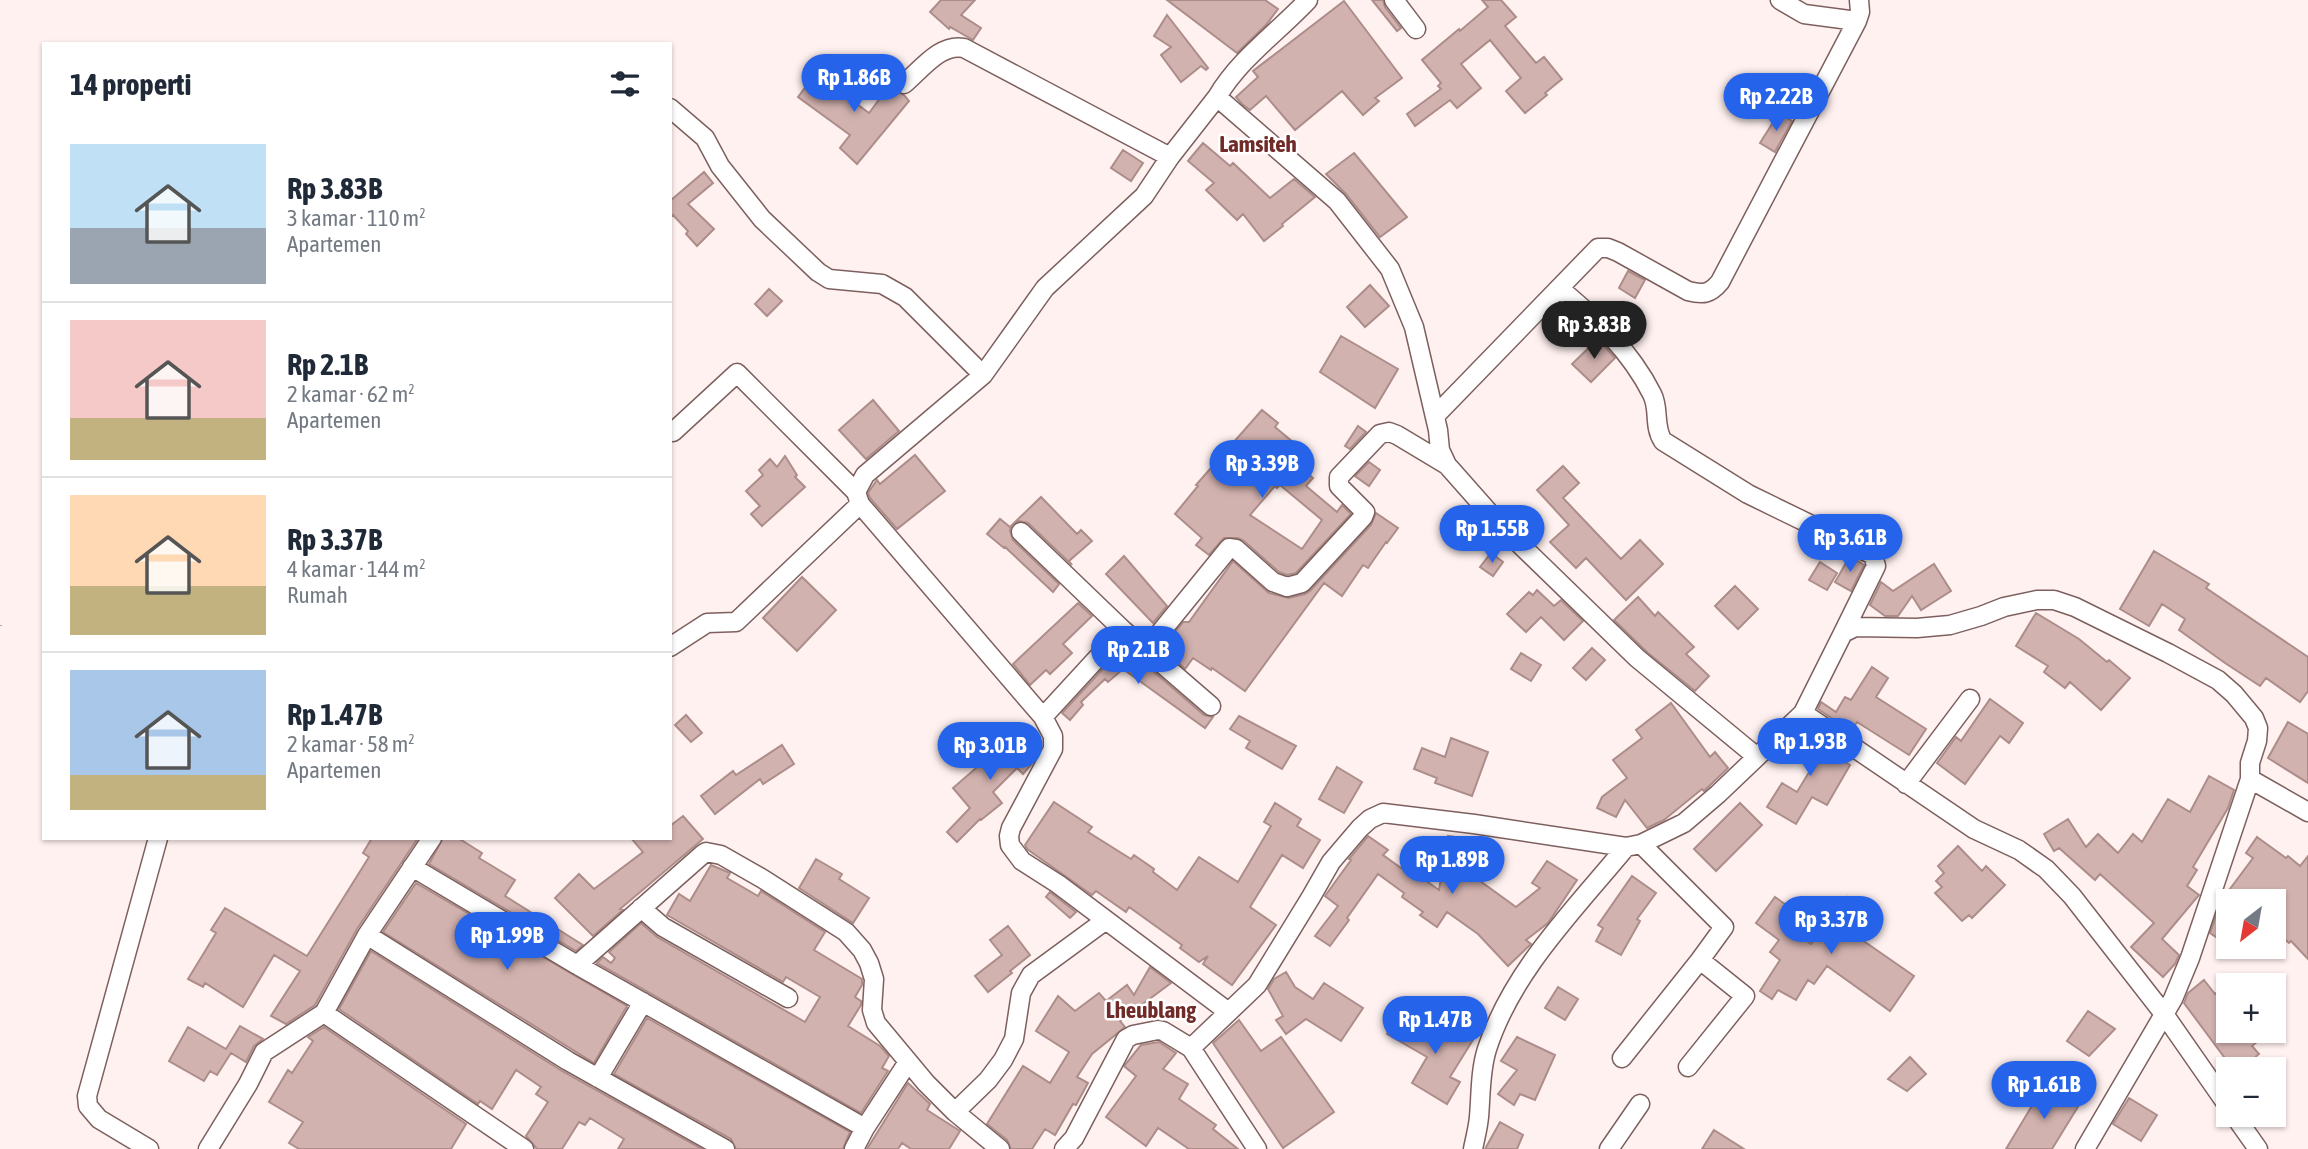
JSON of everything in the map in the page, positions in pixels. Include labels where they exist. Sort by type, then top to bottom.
[{"type":"street","points":[[672,646],[707,623],[736,622],[858,498],[865,475],[983,375],[1045,288],[1135,206],[1227,80],[1251,53],[1308,0]]},
{"type":"street","points":[[1394,0],[1416,29]]},
{"type":"street","points":[[1780,0],[1804,14],[1857,22]]},
{"type":"street","points":[[1437,423],[1598,248],[1608,248],[1689,291],[1701,294],[1712,292],[1720,282],[1857,22],[1859,0]]},
{"type":"street","points":[[904,84],[945,48],[964,48],[1170,157]]},
{"type":"street","points":[[1217,97],[1337,201],[1390,269],[1414,327],[1444,457]]},
{"type":"street","points":[[672,110],[705,138],[720,166],[762,219],[818,272],[829,279],[883,284],[893,288],[983,375]]},
{"type":"street","points":[[1473,1149],[1486,1051],[1498,1021],[1530,964],[1633,846],[1684,823],[1803,713],[1876,566],[1873,555],[1748,494],[1663,441],[1658,432],[1653,395],[1620,345],[1598,320],[1559,288]]},
{"type":"street","points":[[673,432],[737,373],[858,498],[1042,717],[1053,736],[1053,749],[1011,828],[1010,845],[1022,861],[1058,884],[1227,1011]]},
{"type":"street","points":[[1146,650],[1229,548],[1236,549],[1273,582],[1287,587],[1302,583],[1366,512],[1339,486],[1339,477],[1380,434],[1389,432],[1444,457],[1500,526],[1637,658],[1757,757]]},
{"type":"street","points":[[1021,532],[1123,630],[1211,706]]},
{"type":"street","points":[[1843,633],[1855,627],[1917,628],[1950,625],[2024,601],[2054,600],[2075,607],[2218,680],[2254,718],[2258,728],[2250,763],[2250,779],[2190,958],[2164,1014],[2085,1149]]},
{"type":"street","points":[[1042,717],[1123,630]]},
{"type":"street","points":[[1906,784],[1970,699]]},
{"type":"street","points":[[1803,713],[1974,829],[2019,850],[2046,869],[2072,897],[2164,1014],[2216,1089]]},
{"type":"street","points":[[2250,779],[2308,812]]},
{"type":"street","points":[[1191,1048],[1256,985],[1331,862],[1360,828],[1383,813],[1633,846],[1724,927],[1622,1058]]},
{"type":"street","points":[[149,1149],[99,1119],[88,1106],[88,1096],[157,840]]},
{"type":"street","points":[[208,1149],[248,1084],[264,1052],[324,1013],[367,935],[431,840]]},
{"type":"street","points":[[577,965],[706,852],[721,855],[846,932],[862,950],[869,963],[874,979],[872,1010],[876,1023],[926,1083],[955,1112],[1000,1149]]},
{"type":"street","points":[[412,867],[577,965],[865,1128]]},
{"type":"street","points":[[641,908],[663,927],[788,998]]},
{"type":"street","points":[[955,1112],[988,1080],[1003,1060],[1014,1039],[1021,993],[1031,975],[1106,920]]},
{"type":"street","points":[[367,935],[598,1078],[725,1149]]},
{"type":"street","points":[[1688,1067],[1745,996],[1700,960]]},
{"type":"street","points":[[598,1078],[643,1002]]},
{"type":"street","points":[[324,1013],[524,1149]]},
{"type":"street","points":[[1064,1149],[1074,1138],[1126,1039],[1158,1030],[1191,1048],[1257,1149]]},
{"type":"street","points":[[854,1149],[908,1062]]},
{"type":"street","points":[[1609,1149],[1640,1104]]},
{"type":"street","points":[[2242,1127],[2258,1149]]},
{"type":"building","points":[[941,0],[975,0],[961,15],[981,28],[973,40],[950,27],[949,29],[930,12]]},
{"type":"building","points":[[1167,0],[1265,0],[1278,9],[1266,25],[1237,53]]},
{"type":"building","points":[[1372,0],[1383,0],[1385,7],[1401,28],[1397,31]]},
{"type":"building","points":[[1482,0],[1501,0],[1516,17],[1505,26],[1536,63],[1544,57],[1562,79],[1525,113],[1506,91],[1521,78],[1490,40],[1461,64],[1481,88],[1457,108],[1450,100],[1415,126],[1407,114],[1441,89],[1438,86],[1441,83],[1422,60],[1488,7]]},
{"type":"building","points":[[1344,1],[1402,78],[1375,98],[1379,101],[1363,115],[1342,91],[1295,130],[1266,96],[1250,110],[1242,104],[1236,97],[1258,77],[1253,71]]},
{"type":"building","points":[[1167,15],[1208,68],[1206,70],[1201,66],[1181,82],[1161,55],[1171,47],[1154,36]]},
{"type":"building","points":[[816,73],[869,113],[893,81],[895,91],[909,101],[857,164],[840,148],[850,135],[798,97]]},
{"type":"building","points":[[1779,113],[1792,121],[1775,152],[1760,143]]},
{"type":"building","points":[[1203,143],[1230,166],[1233,163],[1270,198],[1294,179],[1315,197],[1264,241],[1243,214],[1237,220],[1206,190],[1214,183],[1188,161]]},
{"type":"building","points":[[1123,150],[1143,163],[1131,181],[1111,168]]},
{"type":"building","points":[[1354,153],[1407,217],[1380,237],[1346,194],[1326,174]]},
{"type":"building","points":[[704,172],[713,183],[688,204],[714,229],[697,246],[686,234],[688,231],[672,216],[672,199]]},
{"type":"building","points":[[1628,271],[1645,280],[1635,298],[1619,288]]},
{"type":"building","points":[[1370,285],[1389,306],[1365,327],[1347,307]]},
{"type":"building","points":[[769,289],[782,301],[767,316],[755,304]]},
{"type":"building","points":[[1341,336],[1398,369],[1375,408],[1320,372]]},
{"type":"building","points":[[1598,339],[1615,358],[1591,382],[1572,364]]},
{"type":"building","points":[[873,400],[899,431],[866,459],[839,430]]},
{"type":"building","points":[[1262,410],[1278,423],[1275,427],[1306,453],[1297,464],[1313,478],[1306,486],[1337,512],[1342,505],[1351,514],[1296,573],[1287,575],[1279,572],[1238,538],[1224,538],[1209,555],[1196,545],[1202,538],[1175,514],[1198,486],[1196,485]],"holes":[[[1280,485],[1322,520],[1302,549],[1250,515],[1275,486],[1277,488]]]},
{"type":"building","points":[[1358,426],[1366,432],[1350,449],[1345,446]]},
{"type":"building","points":[[915,455],[945,491],[897,529],[868,493],[877,480],[880,484]]},
{"type":"building","points":[[785,456],[797,475],[795,477],[805,487],[762,526],[751,514],[760,506],[746,491],[763,475],[759,470],[770,459],[777,467]]},
{"type":"building","points":[[1369,462],[1380,470],[1369,486],[1355,476]]},
{"type":"building","points":[[1563,466],[1579,483],[1563,498],[1621,559],[1640,540],[1663,564],[1626,600],[1586,558],[1576,568],[1550,542],[1569,525],[1537,490]]},
{"type":"building","points":[[1041,497],[1077,534],[1081,530],[1092,541],[1069,561],[1072,565],[1028,523],[1019,521],[1012,525]]},
{"type":"building","points":[[1376,513],[1398,528],[1387,543],[1368,568],[1363,565],[1342,596],[1324,583],[1245,691],[1193,658],[1185,669],[1173,658],[1180,648],[1169,639],[1183,622],[1189,622],[1233,561],[1269,593],[1289,598],[1305,594],[1371,525]]},
{"type":"building","points":[[1000,519],[1010,527],[1012,525],[1010,530],[1013,540],[1059,584],[1053,592],[1005,547],[987,534]]},
{"type":"building","points":[[2154,551],[2209,584],[2206,588],[2308,657],[2308,691],[2300,702],[2266,678],[2260,686],[2225,663],[2179,630],[2185,619],[2162,604],[2149,626],[2120,609]]},
{"type":"building","points":[[1491,553],[1503,562],[1493,576],[1480,567]]},
{"type":"building","points":[[1124,556],[1167,606],[1153,623],[1106,574]]},
{"type":"building","points":[[1850,556],[1864,565],[1851,591],[1835,582]]},
{"type":"building","points":[[1820,562],[1837,573],[1827,590],[1809,580]]},
{"type":"building","points":[[1934,564],[1951,591],[1921,610],[1912,596],[1898,616],[1885,616],[1870,605],[1881,582],[1893,591]]},
{"type":"building","points":[[802,577],[836,610],[797,651],[763,618]]},
{"type":"building","points":[[1735,586],[1758,609],[1738,629],[1715,606]]},
{"type":"building","points":[[1537,590],[1554,606],[1561,600],[1583,621],[1564,640],[1541,617],[1526,632],[1507,614],[1529,592],[1533,595]]},
{"type":"building","points":[[1638,597],[1655,616],[1658,612],[1694,647],[1686,654],[1709,676],[1695,691],[1648,653],[1614,620]]},
{"type":"building","points":[[1078,603],[1092,616],[1063,644],[1072,653],[1050,674],[1046,670],[1030,685],[1013,664]]},
{"type":"building","points":[[2036,613],[2079,639],[2130,678],[2101,710],[2070,682],[2065,688],[2044,672],[2048,666],[2016,646]]},
{"type":"building","points":[[1124,646],[1204,715],[1213,717],[1205,728],[1123,669],[1108,682],[1105,679],[1081,702],[1083,705],[1070,720],[1062,713]]},
{"type":"building","points":[[1592,648],[1605,660],[1586,680],[1573,668]]},
{"type":"building","points":[[1521,653],[1541,665],[1531,681],[1511,669]]},
{"type":"building","points":[[1872,667],[1888,678],[1876,697],[1926,729],[1909,755],[1857,722],[1851,731],[1818,709],[1821,702],[1836,712],[1845,697],[1851,700]]},
{"type":"building","points":[[1990,699],[2023,723],[2009,743],[2000,736],[1965,784],[1937,763],[1956,737],[1961,741]]},
{"type":"building","points":[[1671,703],[1710,757],[1715,752],[1728,768],[1704,791],[1702,789],[1664,820],[1647,828],[1625,800],[1616,817],[1597,808],[1602,797],[1627,778],[1613,760],[1642,738],[1636,730]]},
{"type":"building","points":[[686,715],[702,733],[691,742],[675,725]]},
{"type":"building","points":[[1239,716],[1296,746],[1282,769],[1246,748],[1250,741],[1230,729]]},
{"type":"building","points":[[2288,722],[2308,734],[2308,783],[2268,758]]},
{"type":"building","points":[[1804,728],[1829,744],[1825,750],[1850,765],[1827,805],[1812,797],[1796,824],[1767,807],[1782,783],[1797,792],[1814,764],[1787,744]]},
{"type":"building","points":[[1014,732],[1037,754],[1023,774],[1017,768],[993,792],[1002,803],[980,819],[957,842],[947,832],[970,808],[953,788],[983,762],[980,759],[993,747],[996,750]]},
{"type":"building","points":[[1451,738],[1488,752],[1472,796],[1435,783],[1437,778],[1414,769],[1422,748],[1445,757]]},
{"type":"building","points":[[782,745],[794,764],[763,784],[760,779],[715,814],[701,796],[733,771],[736,775]]},
{"type":"building","points":[[1337,767],[1362,782],[1344,813],[1319,799]]},
{"type":"building","points":[[2209,776],[2234,790],[2228,808],[2193,867],[2197,870],[2187,886],[2199,895],[2162,939],[2179,955],[2163,977],[2131,947],[2154,923],[2100,874],[2095,880],[2059,848],[2054,851],[2044,834],[2068,819],[2086,847],[2098,834],[2118,853],[2133,834],[2142,842],[2168,799],[2190,812]]},
{"type":"building","points":[[1054,802],[1092,827],[1088,832],[1131,859],[1134,855],[1177,890],[1199,857],[1238,882],[1271,826],[1264,822],[1275,803],[1301,819],[1297,826],[1320,840],[1303,868],[1282,855],[1250,907],[1276,925],[1232,985],[1203,964],[1208,956],[1199,962],[1180,948],[1182,945],[1129,907],[1126,912],[1096,891],[1092,895],[1027,849],[1025,845]]},
{"type":"building","points":[[1740,803],[1762,825],[1716,871],[1694,849]]},
{"type":"building","points":[[683,816],[703,839],[620,909],[623,910],[593,936],[555,898],[579,874],[594,889],[643,852],[633,840],[672,840],[672,824]]},
{"type":"building","points":[[1368,836],[1388,850],[1383,855],[1415,878],[1418,875],[1439,890],[1448,836],[1482,841],[1476,878],[1516,907],[1540,888],[1532,883],[1547,861],[1577,880],[1548,923],[1526,940],[1531,944],[1508,966],[1478,934],[1447,912],[1437,927],[1420,915],[1423,912],[1402,897],[1404,893],[1378,874],[1330,946],[1315,936],[1338,906],[1325,896]]},
{"type":"building","points":[[2257,837],[2300,866],[2308,856],[2308,959],[2291,941],[2289,943],[2286,940],[2286,889],[2230,889],[2253,858],[2246,853]]},
{"type":"building","points":[[371,840],[417,840],[357,929],[315,1005],[286,1024],[271,1016],[300,971],[274,955],[243,1007],[205,983],[203,987],[188,979],[216,933],[211,930],[225,908],[307,956],[369,857],[363,853]]},
{"type":"building","points":[[442,840],[461,840],[482,853],[479,858],[515,880],[505,896],[583,945],[576,951],[429,864]]},
{"type":"building","points":[[1958,846],[1982,871],[1986,866],[2005,885],[1972,918],[1969,915],[1962,921],[1935,893],[1942,887],[1936,881],[1944,873],[1938,866]]},
{"type":"building","points":[[816,859],[842,874],[839,879],[869,898],[853,923],[799,888]]},
{"type":"building","points":[[711,865],[730,873],[727,878],[758,896],[761,891],[825,932],[814,950],[862,979],[862,985],[855,997],[861,1001],[861,1005],[848,1026],[880,1046],[889,1056],[882,1068],[888,1071],[861,1113],[597,963],[603,957],[611,963],[615,958],[609,952],[641,923],[657,937],[805,1022],[820,997],[786,977],[783,982],[667,915],[679,894],[690,901]]},
{"type":"building","points":[[1632,876],[1656,893],[1637,919],[1640,921],[1621,955],[1596,941],[1603,928],[1598,925]]},
{"type":"building","points":[[416,883],[627,1006],[594,1063],[383,932]]},
{"type":"building","points":[[1050,892],[1076,912],[1070,918],[1046,897]]},
{"type":"building","points":[[1775,897],[1796,912],[1786,926],[1811,944],[1833,913],[1836,916],[1848,897],[1871,913],[1855,935],[1914,976],[1890,1011],[1827,966],[1814,984],[1808,980],[1796,1000],[1778,990],[1772,999],[1760,991],[1780,960],[1770,952],[1779,940],[1756,923]]},
{"type":"building","points":[[2216,916],[2216,937],[2210,933]]},
{"type":"building","points":[[1008,926],[1030,955],[988,992],[975,976],[1002,955],[990,940]]},
{"type":"building","points":[[371,951],[562,1071],[702,1149],[618,1149],[624,1139],[590,1118],[585,1125],[579,1122],[562,1149],[537,1149],[526,1136],[548,1102],[536,1094],[541,1087],[516,1070],[492,1109],[480,1101],[478,1104],[339,1009]]},
{"type":"building","points":[[1150,967],[1171,983],[1120,1021],[1125,1027],[1092,1054],[1077,1077],[1088,1083],[1055,1135],[1045,1129],[1032,1149],[1011,1149],[1007,1140],[987,1124],[1023,1066],[1050,1083],[1069,1052],[1036,1031],[1058,996],[1075,1011],[1099,993],[1106,1001],[1127,985],[1134,995]]},
{"type":"building","points":[[1286,972],[1295,987],[1313,999],[1324,983],[1363,1008],[1341,1041],[1306,1019],[1286,1034],[1276,1020],[1283,1016],[1268,989],[1274,979]]},
{"type":"building","points":[[2204,980],[2216,993],[2216,1043],[2256,1043],[2252,1046],[2259,1054],[2255,1057],[2224,1057],[2184,1003],[2188,993]]},
{"type":"building","points":[[1558,987],[1578,999],[1565,1020],[1545,1008]]},
{"type":"building","points":[[2088,1011],[2115,1029],[2089,1056],[2067,1041]]},
{"type":"building","points":[[1397,1017],[1436,1040],[1446,1022],[1474,1038],[1450,1077],[1460,1082],[1447,1104],[1412,1083],[1427,1057],[1387,1034]]},
{"type":"building","points":[[647,1018],[850,1132],[843,1149],[736,1149],[731,1139],[614,1074]]},
{"type":"building","points":[[1239,1020],[1261,1051],[1281,1037],[1334,1112],[1283,1148],[1213,1043]]},
{"type":"building","points":[[240,1026],[263,1039],[254,1046],[246,1062],[231,1053],[217,1075],[210,1071],[204,1081],[169,1061],[188,1027],[226,1049]]},
{"type":"building","points":[[324,1027],[466,1124],[451,1149],[299,1149],[289,1143],[303,1122],[269,1102],[288,1070],[292,1073],[313,1041],[308,1037]]},
{"type":"building","points":[[1517,1037],[1555,1055],[1535,1100],[1520,1094],[1514,1105],[1498,1094],[1517,1070],[1501,1061]]},
{"type":"building","points":[[1159,1042],[1176,1053],[1163,1069],[1188,1084],[1179,1099],[1216,1125],[1213,1129],[1238,1149],[1189,1149],[1158,1128],[1146,1146],[1106,1117],[1136,1076],[1124,1066],[1141,1045]]},
{"type":"building","points":[[1910,1057],[1926,1074],[1907,1091],[1888,1079]]},
{"type":"building","points":[[908,1083],[930,1104],[927,1110],[960,1131],[949,1149],[911,1149],[902,1143],[898,1149],[867,1149]]},
{"type":"building","points":[[2045,1084],[2079,1105],[2052,1149],[2006,1149]]},
{"type":"building","points":[[2129,1098],[2157,1115],[2141,1141],[2113,1124]]},
{"type":"building","points":[[1500,1122],[1523,1135],[1517,1149],[1485,1149]]},
{"type":"building","points":[[1714,1130],[1744,1149],[1702,1149]]},
{"type":"district","name":"Lamsiteh","points":[[1258,144]]},
{"type":"district","name":"Lheublang","points":[[1151,1010]]}]
